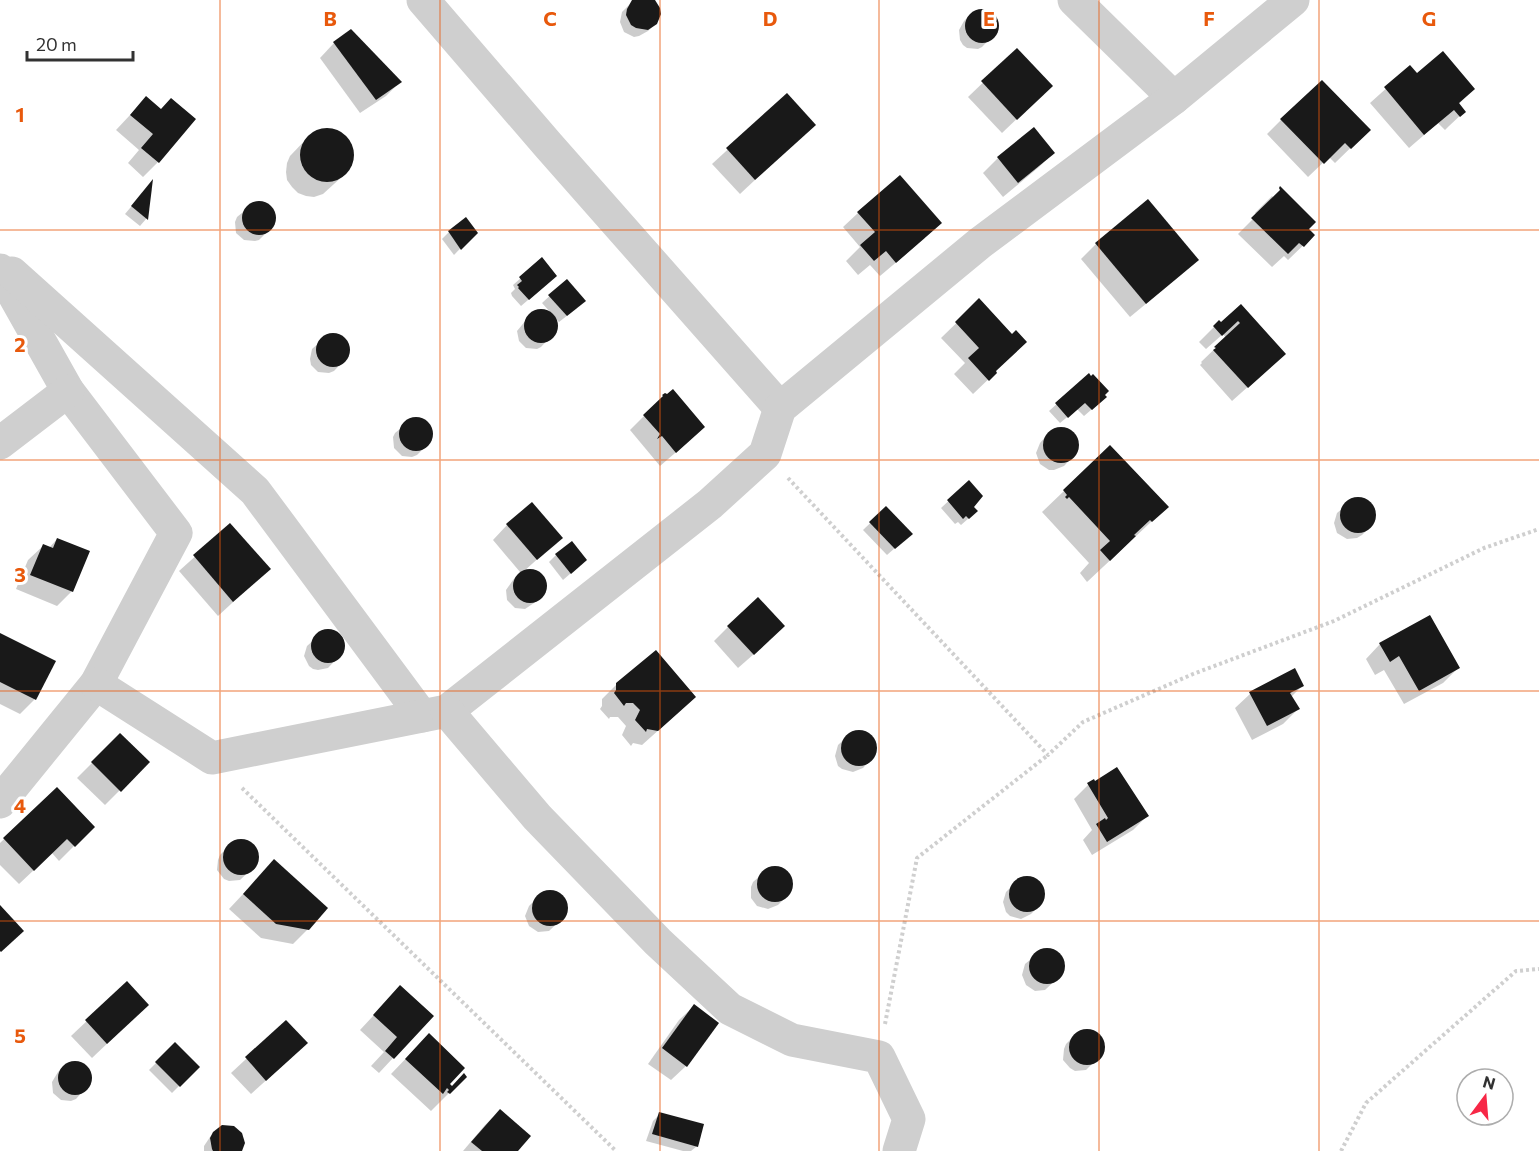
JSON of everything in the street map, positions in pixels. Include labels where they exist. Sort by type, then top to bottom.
[{"type":"street","points":[[423,0],[780,408]]},
{"type":"street","points":[[1074,0],[1174,98]]},
{"type":"street","points":[[96,684],[212,758],[434,713],[710,504],[765,454],[780,408],[980,243],[1174,98],[1293,0]]},
{"type":"street","points":[[0,262],[255,491],[434,713],[658,942],[730,1009],[792,1040],[879,1057],[909,1119],[899,1151]]},
{"type":"street","points":[[0,270],[68,391],[176,533],[96,684],[0,802]]},
{"type":"street","points":[[0,443],[68,391]]},
{"type":"path","points":[[765,454],[1048,755]]},
{"type":"path","points":[[879,1057],[917,858],[1048,755],[1083,722],[1193,674],[1334,621],[1484,548],[1539,529]]},
{"type":"path","points":[[212,758],[616,1151]]},
{"type":"path","points":[[1341,1151],[1366,1103],[1516,971],[1539,969]]},
{"type":"building","points":[[632,0],[655,0],[661,14],[657,24],[648,30],[631,25],[626,15]]},
{"type":"building","points":[[982,9],[994,14],[999,26],[994,38],[982,43],[970,38],[965,26],[970,14]]},
{"type":"building","points":[[351,29],[402,82],[376,100],[333,42]]},
{"type":"building","points":[[1017,48],[1053,86],[1017,120],[981,81]]},
{"type":"building","points":[[1443,51],[1475,89],[1459,103],[1466,112],[1460,117],[1454,110],[1424,135],[1384,87],[1410,65],[1417,73]]},
{"type":"building","points":[[1322,80],[1371,130],[1351,149],[1345,143],[1324,164],[1280,119]]},
{"type":"building","points":[[787,93],[816,125],[755,180],[726,148]]},
{"type":"building","points":[[146,96],[161,109],[171,98],[196,119],[159,163],[141,148],[153,134],[130,115]]},
{"type":"building","points":[[1034,127],[1055,153],[1018,183],[997,157]]},
{"type":"building","points":[[322,128],[332,128],[342,132],[350,140],[354,155],[350,170],[342,178],[332,182],[322,182],[312,178],[304,170],[300,160],[300,150],[304,140],[312,132]]},
{"type":"building","points":[[900,175],[942,223],[896,263],[886,251],[874,261],[860,245],[875,232],[857,212]]},
{"type":"building","points":[[153,179],[148,220],[131,206]]},
{"type":"building","points":[[1280,186],[1316,222],[1309,229],[1315,235],[1304,247],[1299,243],[1288,254],[1251,218],[1280,190]]},
{"type":"building","points":[[1148,199],[1199,260],[1146,304],[1095,243]]},
{"type":"building","points":[[259,201],[271,206],[276,218],[271,230],[259,235],[247,230],[242,218],[247,206]]},
{"type":"building","points":[[466,217],[478,233],[461,250],[448,231]]},
{"type":"building","points":[[542,257],[557,276],[529,300],[518,288],[517,285],[522,281],[519,277]]},
{"type":"building","points":[[567,279],[586,301],[567,316],[548,295]]},
{"type":"building","points":[[979,298],[1012,334],[1016,330],[1027,342],[996,371],[997,373],[989,381],[968,358],[979,348],[955,322]]},
{"type":"building","points":[[1241,304],[1286,354],[1248,388],[1213,350],[1240,323],[1238,321],[1222,336],[1213,326]]},
{"type":"building","points":[[541,309],[553,314],[558,326],[553,338],[541,343],[529,338],[524,326],[529,314]]},
{"type":"building","points":[[333,333],[345,338],[350,350],[345,362],[333,367],[321,362],[316,350],[321,338]]},
{"type":"building","points":[[1089,373],[1091,376],[1093,374],[1109,391],[1105,395],[1107,397],[1092,410],[1085,403],[1068,418],[1055,403]]},
{"type":"building","points":[[673,389],[705,427],[676,453],[662,436],[657,439],[660,434],[643,415],[662,395]]},
{"type":"building","points":[[416,417],[428,422],[433,434],[428,446],[416,451],[404,446],[399,434],[404,422]]},
{"type":"building","points":[[1061,427],[1074,432],[1079,445],[1074,458],[1061,463],[1048,458],[1043,445],[1048,432]]},
{"type":"building","points":[[1110,445],[1169,507],[1152,522],[1150,520],[1110,561],[1100,550],[1110,541],[1069,497],[1067,499],[1065,497],[1067,495],[1063,490]]},
{"type":"building","points":[[969,480],[983,496],[974,507],[978,511],[969,519],[966,516],[963,519],[947,500]]},
{"type":"building","points":[[1358,497],[1371,502],[1376,515],[1371,528],[1358,533],[1345,528],[1340,515],[1345,502]]},
{"type":"building","points":[[532,502],[563,538],[537,560],[506,524]]},
{"type":"building","points":[[886,506],[913,534],[895,549],[869,522]]},
{"type":"building","points":[[230,523],[271,569],[233,602],[193,555]]},
{"type":"building","points":[[57,538],[90,551],[73,592],[30,575],[43,544],[53,548]]},
{"type":"building","points":[[572,541],[587,560],[571,574],[555,554]]},
{"type":"building","points":[[530,569],[542,574],[547,586],[542,598],[530,603],[518,598],[513,586],[518,574]]},
{"type":"building","points":[[758,597],[785,626],[754,655],[727,626]]},
{"type":"building","points":[[1430,615],[1460,668],[1419,691],[1399,656],[1390,662],[1379,643]]},
{"type":"building","points":[[328,629],[340,634],[345,646],[340,658],[328,663],[316,658],[311,646],[316,634]]},
{"type":"building","points":[[0,633],[56,661],[36,700],[0,682]]},
{"type":"building","points":[[656,650],[696,697],[658,731],[647,729],[646,732],[635,720],[640,710],[633,703],[626,703],[624,706],[614,693],[616,683]]},
{"type":"building","points":[[1295,668],[1304,686],[1290,693],[1300,709],[1267,726],[1249,692]]},
{"type":"building","points":[[859,730],[872,735],[877,748],[872,761],[859,766],[846,761],[841,748],[846,735]]},
{"type":"building","points":[[120,733],[150,762],[121,792],[91,762]]},
{"type":"building","points":[[1117,767],[1149,816],[1107,842],[1096,824],[1108,818],[1087,783],[1094,779],[1095,781]]},
{"type":"building","points":[[57,787],[95,827],[75,847],[67,839],[34,871],[3,838]]},
{"type":"building","points":[[241,839],[254,844],[259,857],[254,870],[241,875],[228,870],[223,857],[228,844]]},
{"type":"building","points":[[274,859],[328,908],[309,930],[276,924],[243,894]]},
{"type":"building","points":[[775,866],[788,871],[793,884],[788,897],[775,902],[762,897],[757,884],[762,871]]},
{"type":"building","points":[[1027,876],[1040,881],[1045,894],[1040,907],[1027,912],[1014,907],[1009,894],[1014,881]]},
{"type":"building","points":[[550,890],[563,895],[568,908],[563,921],[550,926],[537,921],[532,908],[537,895]]},
{"type":"building","points":[[0,905],[24,931],[1,952],[0,951]]},
{"type":"building","points":[[1047,948],[1060,953],[1065,966],[1060,979],[1047,984],[1034,979],[1029,966],[1034,953]]},
{"type":"building","points":[[127,981],[149,1005],[107,1044],[85,1020]]},
{"type":"building","points":[[400,985],[434,1016],[394,1059],[385,1051],[397,1037],[373,1015]]},
{"type":"building","points":[[694,1004],[719,1023],[687,1067],[662,1048]]},
{"type":"building","points":[[286,1020],[308,1043],[266,1081],[245,1057]]},
{"type":"building","points":[[1087,1029],[1100,1034],[1105,1047],[1100,1060],[1087,1065],[1074,1060],[1069,1047],[1074,1034]]},
{"type":"building","points":[[429,1033],[465,1068],[450,1084],[452,1086],[464,1073],[467,1077],[450,1094],[447,1088],[443,1094],[405,1059]]},
{"type":"building","points":[[175,1042],[200,1067],[180,1087],[155,1062]]},
{"type":"building","points":[[75,1061],[87,1066],[92,1078],[87,1090],[75,1095],[63,1090],[58,1078],[63,1066]]},
{"type":"building","points":[[500,1109],[531,1136],[518,1151],[482,1151],[471,1142]]},
{"type":"building","points":[[659,1112],[704,1124],[698,1147],[652,1134]]},
{"type":"building","points":[[222,1125],[234,1126],[242,1133],[245,1143],[242,1151],[213,1151],[210,1138],[213,1132]]}]
